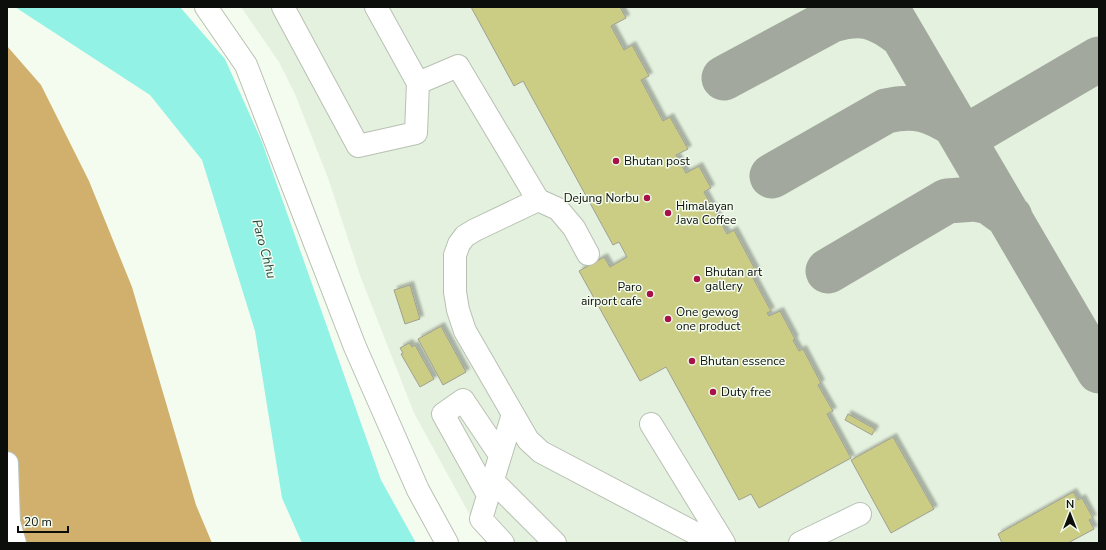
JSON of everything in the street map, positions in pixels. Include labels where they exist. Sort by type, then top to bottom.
[{"type":"street","points":[[206,7],[246,65],[355,347],[418,490],[447,543]]},
{"type":"street","points":[[283,7],[358,146],[416,133],[418,83],[376,7]]},
{"type":"street","points":[[418,83],[458,66],[538,200],[558,209],[566,230],[588,254]]},
{"type":"street","points":[[538,200],[475,230],[465,236],[459,244],[455,255],[458,310],[465,331],[528,440],[541,452],[714,543]]},
{"type":"street","points":[[500,456],[463,400],[443,414],[490,488],[554,543]]},
{"type":"street","points":[[503,543],[481,520],[513,414]]},
{"type":"street","points":[[651,424],[724,543]]},
{"type":"street","points":[[7,463],[9,522],[15,543]]},
{"type":"street","points":[[800,543],[860,514]]},
{"type":"shaded area","points":[[241,7],[1099,7],[1099,543],[490,543],[477,528],[414,413],[361,278],[328,178],[295,94],[279,62]]},
{"type":"shaded area","points":[[7,46],[41,85],[89,181],[132,287],[196,505],[212,543],[7,543]]},
{"type":"water","name":"Paro Chhu","points":[[15,7],[180,7],[225,59],[262,142],[381,480],[416,543],[302,543],[282,498],[255,331],[202,160],[150,95]]},
{"type":"building","points":[[471,7],[620,7],[626,18],[611,26],[624,50],[632,45],[649,76],[641,80],[663,121],[670,117],[688,149],[676,155],[686,173],[699,166],[711,188],[704,192],[727,234],[734,230],[757,273],[752,276],[771,311],[767,313],[769,316],[780,311],[795,339],[793,340],[799,351],[803,349],[821,383],[818,385],[833,411],[827,414],[851,458],[759,508],[751,494],[739,500],[666,367],[640,381],[579,271],[604,257],[610,267],[627,257],[619,242],[613,245],[523,81],[514,86]]},
{"type":"building","points":[[410,285],[420,319],[405,324],[394,290]]},
{"type":"building","points":[[441,326],[466,372],[443,385],[418,339]]},
{"type":"building","points":[[409,343],[412,347],[415,345],[434,379],[420,387],[401,354],[403,353],[400,348]]},
{"type":"building","points":[[848,414],[875,429],[872,435],[845,420]]},
{"type":"building","points":[[893,437],[934,509],[891,533],[851,460]]},
{"type":"building","points":[[1073,492],[1078,500],[1082,498],[1093,518],[1089,520],[1094,529],[1068,543],[1002,543],[998,534]]},
{"type":"taxiway","points":[[886,7],[1099,371]]},
{"type":"taxiway","points":[[724,78],[832,20],[843,17],[869,17],[885,23],[902,35]]},
{"type":"taxiway","points":[[964,138],[1099,59]]},
{"type":"taxiway","points":[[772,176],[886,111],[915,108],[931,112],[957,126]]},
{"type":"taxiway","points":[[828,271],[947,201],[975,199],[989,202],[1010,217]]},
{"type":"place","name":"Bhutan post","points":[[616,161]]},
{"type":"place","name":"Dejung Norbu","points":[[647,198]]},
{"type":"place","name":"Himalayan Java Coffee","points":[[668,213]]},
{"type":"place","name":"Bhutan art gallery","points":[[697,279]]},
{"type":"place","name":"Paro airport cafe","points":[[650,294]]},
{"type":"place","name":"One gewog one product","points":[[668,319]]},
{"type":"place","name":"Bhutan essence","points":[[692,361]]},
{"type":"place","name":"Duty free","points":[[713,392]]}]
